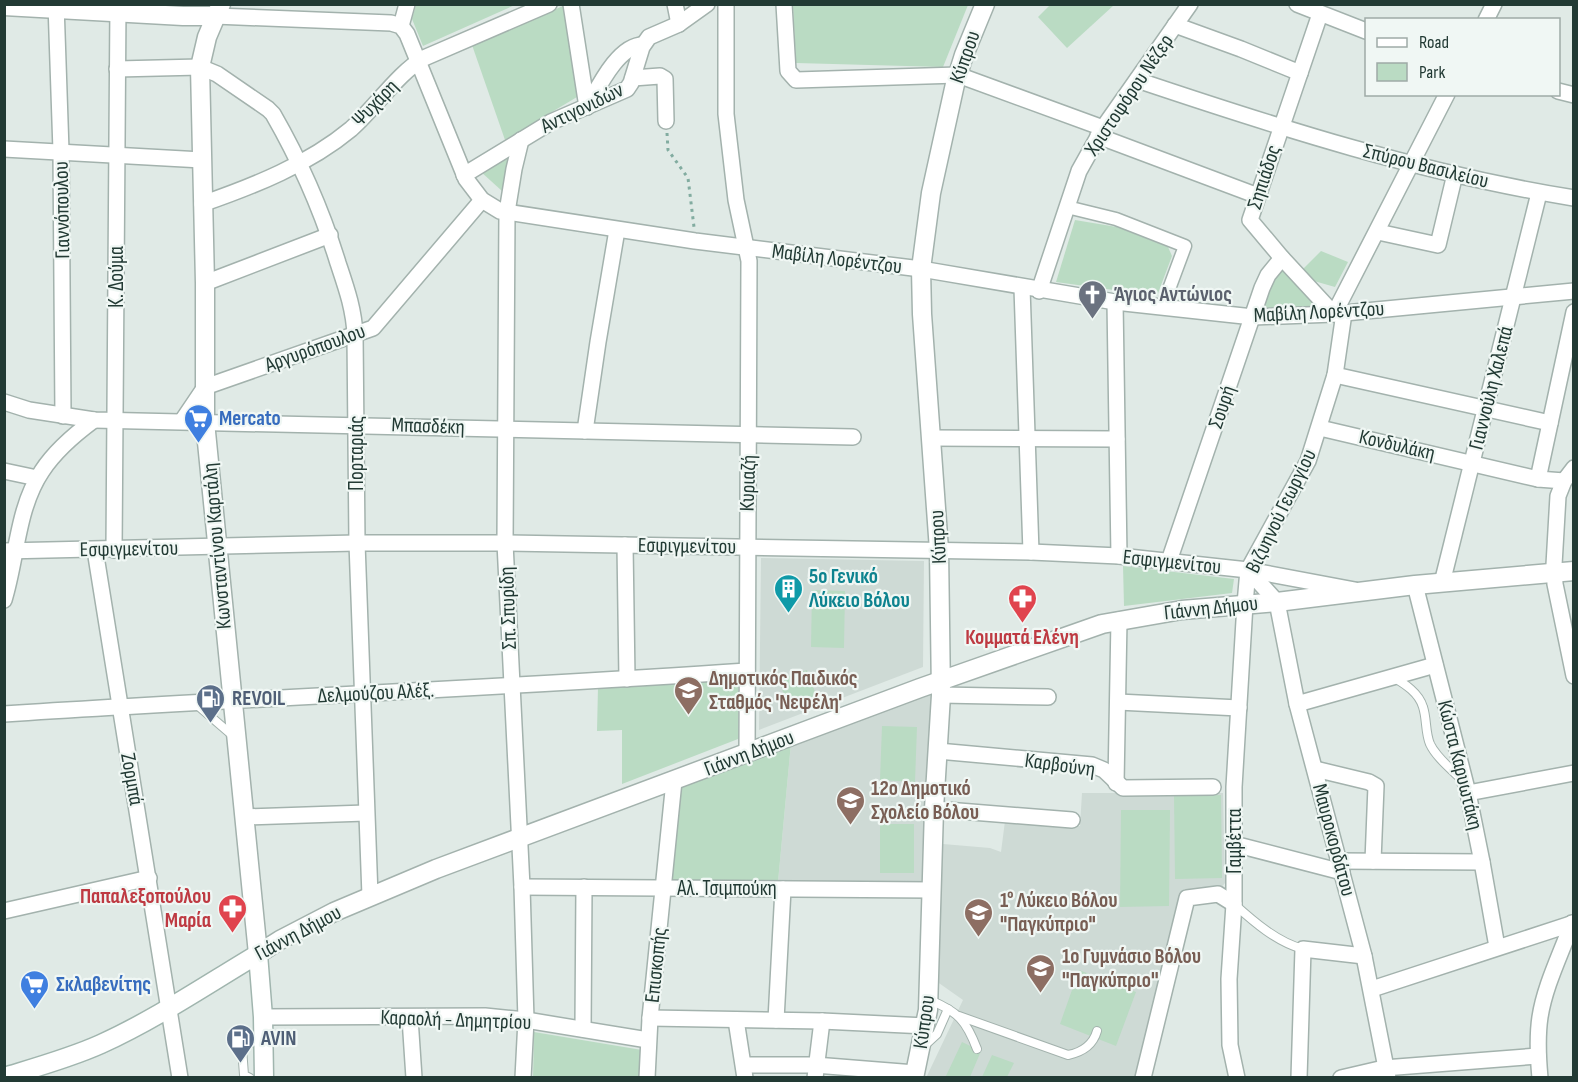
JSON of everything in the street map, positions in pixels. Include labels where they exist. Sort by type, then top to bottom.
[{"type":"street","points":[[4,6],[218,10],[391,23],[401,26],[407,4]]},
{"type":"street","name":"Ψυχάρη","points":[[202,204],[232,194],[299,163],[350,129],[418,61],[549,4]]},
{"type":"street","points":[[571,4],[587,107]]},
{"type":"street","points":[[675,4],[678,24]]},
{"type":"street","points":[[587,107],[617,60],[633,46],[643,45],[649,37],[678,24],[707,4]]},
{"type":"street","name":"Κυριαζή","points":[[726,4],[726,114],[736,200],[748,248],[750,435],[747,547],[747,754]]},
{"type":"street","points":[[784,4],[788,71],[796,80],[958,75],[1258,196]]},
{"type":"street","name":"Κύπρου","points":[[915,1076],[926,1026],[928,1000],[934,809],[941,688],[939,550],[922,314],[921,269],[933,184],[958,75],[985,4]]},
{"type":"street","name":"Χριστοφόρου Νέζερ","points":[[1039,291],[1083,162],[1101,132],[1190,4]]},
{"type":"street","points":[[1297,4],[1365,31]]},
{"type":"street","points":[[1487,18],[1494,4]]},
{"type":"street","name":"Γιαννόπουλου","points":[[56,7],[61,151],[63,416]]},
{"type":"street","name":"Κ. Δούμα","points":[[114,550],[118,9]]},
{"type":"street","name":"Κωνσταντίνου Καρτάλη","points":[[218,10],[204,45],[200,67],[205,283],[205,422],[258,954],[263,1017],[264,1077]]},
{"type":"street","name":"Σηπιάδος","points":[[1320,14],[1250,220],[1282,258],[1339,314]]},
{"type":"street","points":[[1175,25],[1300,73]]},
{"type":"street","name":"Μαβίλη Λορέντζου","points":[[401,26],[406,31],[464,175],[482,200],[491,207],[507,212],[695,241],[921,269],[1039,291],[1115,302],[1253,317],[1339,314],[1574,291]]},
{"type":"street","name":"Αντιγονιδών","points":[[464,175],[562,117],[627,89],[633,78],[643,45]]},
{"type":"street","points":[[117,69],[200,67]]},
{"type":"street","name":"Πορταριάς","points":[[200,67],[217,74],[268,108],[273,114],[299,163],[330,236],[352,306],[355,335],[361,694],[370,896]]},
{"type":"street","points":[[633,78],[657,76],[665,78],[666,121]]},
{"type":"street","name":"Σπύρου Βασιλείου","points":[[1137,80],[1280,128],[1413,164],[1539,193],[1574,198]]},
{"type":"street","name":"Βιζυηνού Γεωργίου","points":[[1245,604],[1248,570],[1308,461],[1320,428],[1335,375],[1339,314],[1446,96]]},
{"type":"street","name":"Σπ. Σπυρίδη","points":[[521,140],[507,212],[505,543],[522,887],[526,1020],[524,1077]]},
{"type":"street","points":[[4,149],[202,160]]},
{"type":"street","points":[[1378,232],[1438,245],[1455,174]]},
{"type":"street","name":"Γιαννούλη Χαλεπά","points":[[1442,583],[1539,193]]},
{"type":"street","name":"Αργυρόπουλου","points":[[205,387],[373,328],[482,200]]},
{"type":"street","points":[[1067,207],[1116,219],[1185,246],[1162,308]]},
{"type":"street","points":[[585,431],[617,230]]},
{"type":"street","points":[[205,283],[330,236]]},
{"type":"street","name":"Σουρή","points":[[1169,561],[1265,280],[1282,258]]},
{"type":"street","points":[[1022,288],[1031,552]]},
{"type":"street","points":[[1115,302],[1119,556]]},
{"type":"street","points":[[1538,479],[1574,312]]},
{"type":"street","points":[[1335,375],[1550,423]]},
{"type":"street","points":[[182,422],[205,387]]},
{"type":"street","name":"Μπασδέκη","points":[[4,402],[29,410],[94,420],[356,424],[853,437]]},
{"type":"street","points":[[4,600],[10,551],[37,478],[52,458],[94,420]]},
{"type":"street","name":"Κονδυλάκη","points":[[1320,428],[1538,479],[1564,481]]},
{"type":"street","points":[[932,438],[1117,439]]},
{"type":"street","points":[[1574,468],[1564,481],[1558,496],[1554,573],[1574,676]]},
{"type":"street","points":[[4,471],[37,478]]},
{"type":"street","name":"Εσφιγμενίτου","points":[[10,551],[357,543],[505,543],[1031,552],[1119,556],[1248,570],[1366,592]]},
{"type":"street","points":[[625,545],[627,679]]},
{"type":"street","name":"Ζορμπά","points":[[95,550],[180,1077]]},
{"type":"street","points":[[1248,570],[1277,602]]},
{"type":"street","name":"Γιάννη Δήμου","points":[[4,1077],[82,1052],[129,1030],[311,924],[370,896],[436,869],[747,754],[941,688],[1087,629],[1119,620],[1182,610],[1277,602],[1415,585],[1574,571]]},
{"type":"street","name":"Κώστα Καρυωτάκη","points":[[1415,585],[1466,788],[1497,947]]},
{"type":"street","name":"Μαυροκορδάτου","points":[[1277,602],[1297,704],[1372,988],[1386,1073]]},
{"type":"street","name":"Γαμβέττα","points":[[1238,1077],[1230,1045],[1229,1016],[1234,904],[1234,787],[1245,604]]},
{"type":"street","points":[[1116,783],[1119,620]]},
{"type":"street","points":[[1297,704],[1435,665]]},
{"type":"street","name":"Δελμούζου Αλέξ.","points":[[4,714],[194,702],[511,687],[747,671]]},
{"type":"street","points":[[941,688],[1048,697]]},
{"type":"street","points":[[1118,702],[1239,708]]},
{"type":"street","name":"Καρβούνη","points":[[938,752],[1086,764],[1104,770],[1123,788],[1213,787]]},
{"type":"street","points":[[1315,769],[1369,782],[1376,786],[1373,861]]},
{"type":"street","points":[[1466,788],[1574,773]]},
{"type":"street","name":"Επισκοπής","points":[[647,1077],[650,1018],[674,781]]},
{"type":"street","points":[[934,809],[1072,820]]},
{"type":"street","points":[[244,817],[366,813]]},
{"type":"street","points":[[1234,844],[1340,866],[1373,861],[1482,862]]},
{"type":"street","points":[[4,911],[149,878]]},
{"type":"street","name":"Αλ. Τσιμπούκη","points":[[522,887],[932,890]]},
{"type":"street","points":[[583,1029],[584,887]]},
{"type":"street","points":[[776,1020],[783,889]]},
{"type":"street","points":[[1143,1077],[1187,898],[1218,894],[1234,904]]},
{"type":"street","points":[[1372,988],[1573,923]]},
{"type":"street","points":[[1540,1077],[1539,1020],[1573,923]]},
{"type":"street","points":[[1299,1077],[1303,949],[1364,956]]},
{"type":"street","name":"Καραολή - Δημητρίου","points":[[263,1017],[461,1016],[526,1020],[648,1040]]},
{"type":"street","points":[[410,1018],[414,1077]]},
{"type":"street","points":[[650,1018],[822,1021],[926,1026]]},
{"type":"street","points":[[736,1020],[744,1071],[815,1071],[915,1076]]},
{"type":"street","points":[[815,1071],[822,1021]]},
{"type":"street","points":[[1341,1077],[1538,1056]]},
{"type":"lane","points":[[1393,677],[1407,686],[1419,699],[1423,706],[1426,733],[1431,746],[1466,788]]},
{"type":"lane","points":[[194,702],[236,738]]},
{"type":"lane","points":[[1234,904],[1280,938],[1303,949]]},
{"type":"lane","points":[[928,1000],[959,1016],[1068,1055],[1080,1052],[1087,1047],[1094,1041],[1097,1031]]},
{"type":"lane","points":[[921,1049],[937,1034],[948,1009]]},
{"type":"lane","points":[[959,1016],[968,1027],[977,1049]]},
{"type":"lane","points":[[250,1077],[244,1075],[242,1048],[263,1037]]},
{"type":"path","points":[[666,121],[668,150],[688,178],[695,241]]},
{"type":"shaded area","points":[[761,558],[924,561],[923,667],[759,730]]},
{"type":"shaded area","points":[[936,689],[927,883],[778,882],[791,743]]},
{"type":"shaded area","points":[[1082,793],[1223,793],[1225,883],[1220,889],[1184,889],[1137,1077],[926,1078],[963,1000],[936,981],[943,844],[990,848],[1001,852],[1005,821],[1080,826]]},
{"type":"green space","points":[[416,4],[515,5],[423,46],[412,19]]},
{"type":"green space","points":[[793,4],[968,5],[943,67],[796,63]]},
{"type":"green space","points":[[1051,4],[1114,5],[1067,48],[1038,17]]},
{"type":"green space","points":[[563,6],[577,97],[505,140],[472,45]]},
{"type":"green space","points":[[503,156],[511,156],[502,191],[480,171]]},
{"type":"green space","points":[[1075,220],[1117,227],[1168,247],[1172,256],[1157,296],[1056,282]]},
{"type":"green space","points":[[1321,251],[1348,262],[1335,287],[1314,281],[1303,269]]},
{"type":"green space","points":[[1280,271],[1286,271],[1313,302],[1314,307],[1264,309],[1260,305],[1272,281]]},
{"type":"green space","points":[[1123,566],[1234,579],[1232,593],[1124,606]]},
{"type":"green space","points":[[812,590],[845,591],[844,648],[811,647]]},
{"type":"green space","points":[[807,670],[818,700],[789,711],[779,680]]},
{"type":"green space","points":[[738,678],[738,739],[622,784],[622,730],[597,731],[598,687]]},
{"type":"green space","points":[[882,726],[917,727],[915,782],[880,780]]},
{"type":"green space","points":[[791,743],[778,882],[669,883],[679,786]]},
{"type":"green space","points":[[1221,795],[1222,878],[1175,879],[1174,796]]},
{"type":"green space","points":[[1121,810],[1170,810],[1169,906],[1120,907]]},
{"type":"green space","points":[[880,824],[914,824],[914,873],[880,873]]},
{"type":"green space","points":[[1079,970],[1136,992],[1116,1046],[1060,1024]]},
{"type":"green space","points":[[534,1032],[642,1050],[641,1077],[533,1078]]},
{"type":"green space","points":[[962,1042],[981,1051],[970,1077],[945,1078]]},
{"type":"green space","points":[[992,1055],[1014,1063],[1007,1077],[982,1077]]},
{"type":"place","name":"Άγιος Αντώνιος","points":[[1093,320]]},
{"type":"place","name":"Mercato","points":[[198,444]]},
{"type":"place","name":"5ο Γενικό Λύκειο Βόλου","points":[[788,614]]},
{"type":"place","name":"Κομματά Ελένη","points":[[1022,624]]},
{"type":"place","name":"Δημοτικός Παιδικός Σταθμός 'Νεφέλη'","points":[[688,716]]},
{"type":"place","name":"REVOIL","points":[[211,724]]},
{"type":"place","name":"12ο Δημοτικό Σχολείο Βόλου","points":[[850,826]]},
{"type":"place","name":"Παπαλεξοπούλου Μαρία","points":[[232,934]]},
{"type":"place","name":"1° Λύκειο Βόλου \"Παγκύπριο\"","points":[[979,938]]},
{"type":"place","name":"1ο Γυμνάσιο Βόλου ''Παγκύπριο''","points":[[1041,994]]},
{"type":"place","name":"Σκλαβενίτης","points":[[35,1010]]},
{"type":"place","name":"AVIN","points":[[240,1064]]}]
